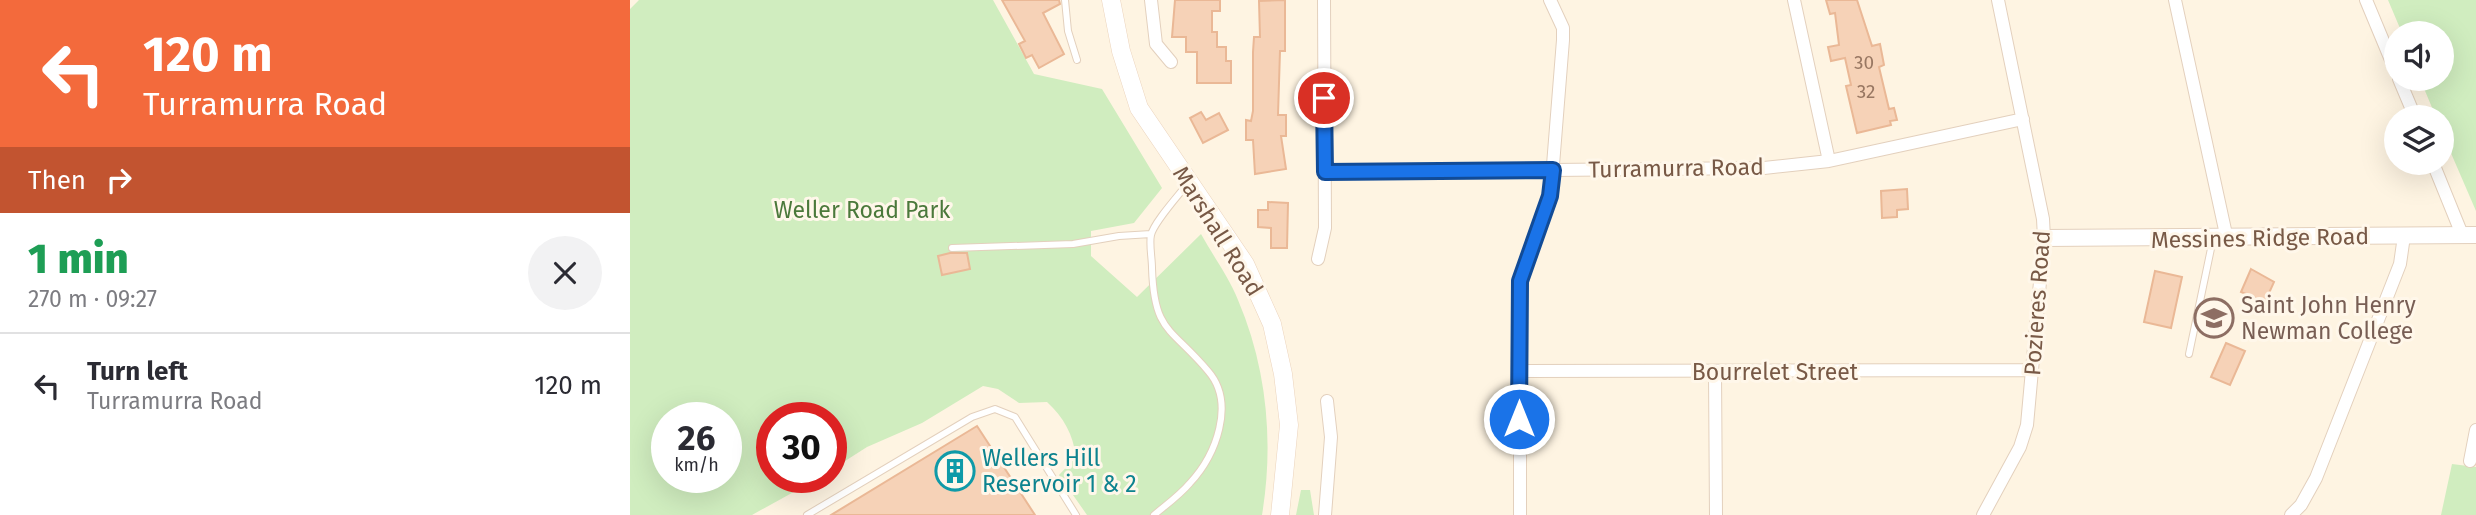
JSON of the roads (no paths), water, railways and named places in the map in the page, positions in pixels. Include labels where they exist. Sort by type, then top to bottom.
[{"type":"main road","name":"Marshall Road","points":[[1111,0],[1121,51],[1139,108],[1254,280],[1277,343],[1289,425],[1280,515]]},
{"type":"street","points":[[1151,0],[1156,44],[1171,62]]},
{"type":"street","points":[[1318,259],[1325,233],[1324,0]]},
{"type":"street","points":[[1520,515],[1520,281],[1550,196],[1563,31],[1550,0]]},
{"type":"street","points":[[1794,0],[1829,161]]},
{"type":"street","name":"Pozieres Road","points":[[1983,515],[2024,436],[2045,238],[2042,206],[1998,0]]},
{"type":"street","points":[[2175,0],[2220,239]]},
{"type":"street","points":[[2366,0],[2384,43]]},
{"type":"street","name":"Turramurra Road","points":[[1325,172],[1764,168],[1829,161],[2023,119]]},
{"type":"street","points":[[2439,175],[2470,236]]},
{"type":"street","points":[[2291,515],[2301,505],[2316,478],[2400,264],[2404,236]]},
{"type":"street","name":"Messines Ridge Road","points":[[2045,238],[2470,236]]},
{"type":"street","name":"Bourrelet Street","points":[[1519,371],[2032,370]]},
{"type":"street","points":[[1715,372],[1716,515]]},
{"type":"street","points":[[1325,515],[1331,437],[1327,401]]},
{"type":"street","points":[[2470,461],[2476,430]]},
{"type":"lane","points":[[1065,0],[1068,31],[1077,60]]},
{"type":"lane","points":[[1154,515],[1190,483],[1205,462],[1223,419],[1220,393],[1210,372],[1167,331],[1155,309],[1151,234],[1188,182]]},
{"type":"lane","points":[[953,248],[1073,244],[1151,234]]},
{"type":"lane","points":[[2189,354],[2220,239]]},
{"type":"lane","points":[[807,515],[972,417],[995,409],[1015,417],[1074,512],[1063,515]]},
{"type":"place","name":"Saint John Henry Newman College","points":[[2214,318]]},
{"type":"place","name":"Wellers Hill Reservoir 1 & 2","points":[[955,471]]},
{"type":"park label","name":"Weller Road Park","points":[[862,210]]}]
